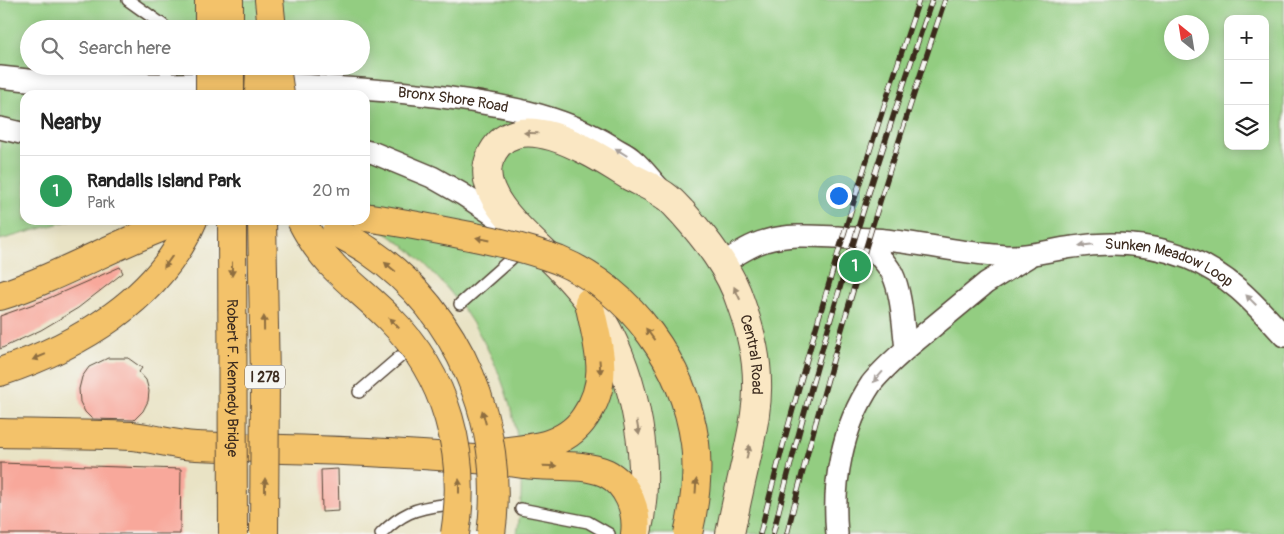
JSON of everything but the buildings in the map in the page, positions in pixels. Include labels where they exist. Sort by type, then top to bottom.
[{"type":"highway","points":[[209,0],[209,20]]},
{"type":"highway","points":[[229,0],[230,20]]},
{"type":"highway","points":[[260,20],[261,0]]},
{"type":"highway","points":[[269,0],[271,20]]},
{"type":"highway","points":[[210,75],[210,90]]},
{"type":"highway","points":[[230,75],[230,90]]},
{"type":"highway","points":[[259,90],[260,75]]},
{"type":"highway","points":[[277,75],[279,90]]},
{"type":"highway","points":[[370,218],[464,235],[542,254],[587,275],[602,285],[631,310],[662,351],[680,384],[687,405],[695,444],[696,463],[694,498],[688,534]]},
{"type":"highway","points":[[0,296],[52,277],[168,225]]},
{"type":"highway","points":[[0,372],[39,357],[74,340],[125,307],[162,271],[178,248],[190,225]]},
{"type":"highway","name":"Robert F. Kennedy Bridge","points":[[232,225],[233,534]]},
{"type":"highway","name":"Robert F. Kennedy Bridge","points":[[262,225],[265,380],[264,534]]},
{"type":"highway","points":[[304,225],[314,242],[335,268],[404,333],[435,381],[450,417],[458,456],[459,496],[455,534]]},
{"type":"highway","points":[[316,225],[336,232],[368,250],[388,265],[406,281],[438,318],[452,340],[464,362],[482,408],[488,433],[494,466],[495,492],[491,534]]},
{"type":"highway","points":[[467,457],[545,444],[564,437],[582,423],[598,393],[601,374],[589,302]]},
{"type":"highway","points":[[0,433],[134,436],[188,445],[467,457],[533,466],[575,467],[605,473],[622,485],[630,500],[636,534]]},
{"type":"highway","points":[[0,447],[136,451],[188,445]]},
{"type":"street","name":"Bronx Shore Road","points":[[0,77],[55,83],[167,75],[330,90]]},
{"type":"street","name":"Bronx Shore Road","points":[[370,93],[460,99],[535,113],[560,121],[583,130],[632,159],[669,198]]},
{"type":"street","points":[[0,128],[20,133]]},
{"type":"street","name":"Central Road","points":[[531,241],[498,204],[488,180],[490,158],[504,139],[525,132],[537,132],[566,141],[669,198],[722,264],[740,301],[748,325],[758,382],[754,422],[730,534]]},
{"type":"street","points":[[370,152],[432,178],[476,202],[531,241],[560,268],[589,302],[601,320],[618,355],[632,396],[637,420],[642,451],[643,490],[636,534]]},
{"type":"street","name":"Sunken Meadow Loop","points":[[722,264],[766,240],[814,236],[892,240],[1006,256],[1030,256],[1096,244],[1122,244],[1166,251],[1189,259],[1231,282],[1252,300],[1284,336]]},
{"type":"street","points":[[861,239],[880,257],[892,273],[896,283],[906,349]]},
{"type":"street","name":"Sunken Meadow Loop","points":[[837,534],[835,521],[840,464],[851,420],[872,383],[906,349],[986,282],[1030,256]]},
{"type":"lane","points":[[128,0],[157,20]]},
{"type":"lane","points":[[460,304],[531,241]]},
{"type":"lane","points":[[359,392],[402,355]]},
{"type":"lane","points":[[382,534],[395,520],[405,514],[427,507],[444,505]]},
{"type":"lane","points":[[521,509],[588,522],[609,534]]},
{"type":"green space","points":[[0,0],[1284,0],[1284,534],[517,534],[521,502],[521,470],[517,438],[500,376],[487,347],[451,293],[427,267],[406,248],[370,223],[370,90],[20,90],[20,225],[53,225],[0,240]]},
{"type":"railway","points":[[760,534],[834,266],[919,0]]},
{"type":"railway","points":[[773,534],[808,399],[846,266],[932,0]]},
{"type":"railway","points":[[787,534],[822,399],[860,266],[945,0]]},
{"type":"place","name":"Randalls Island Park","points":[[855,266]]}]
